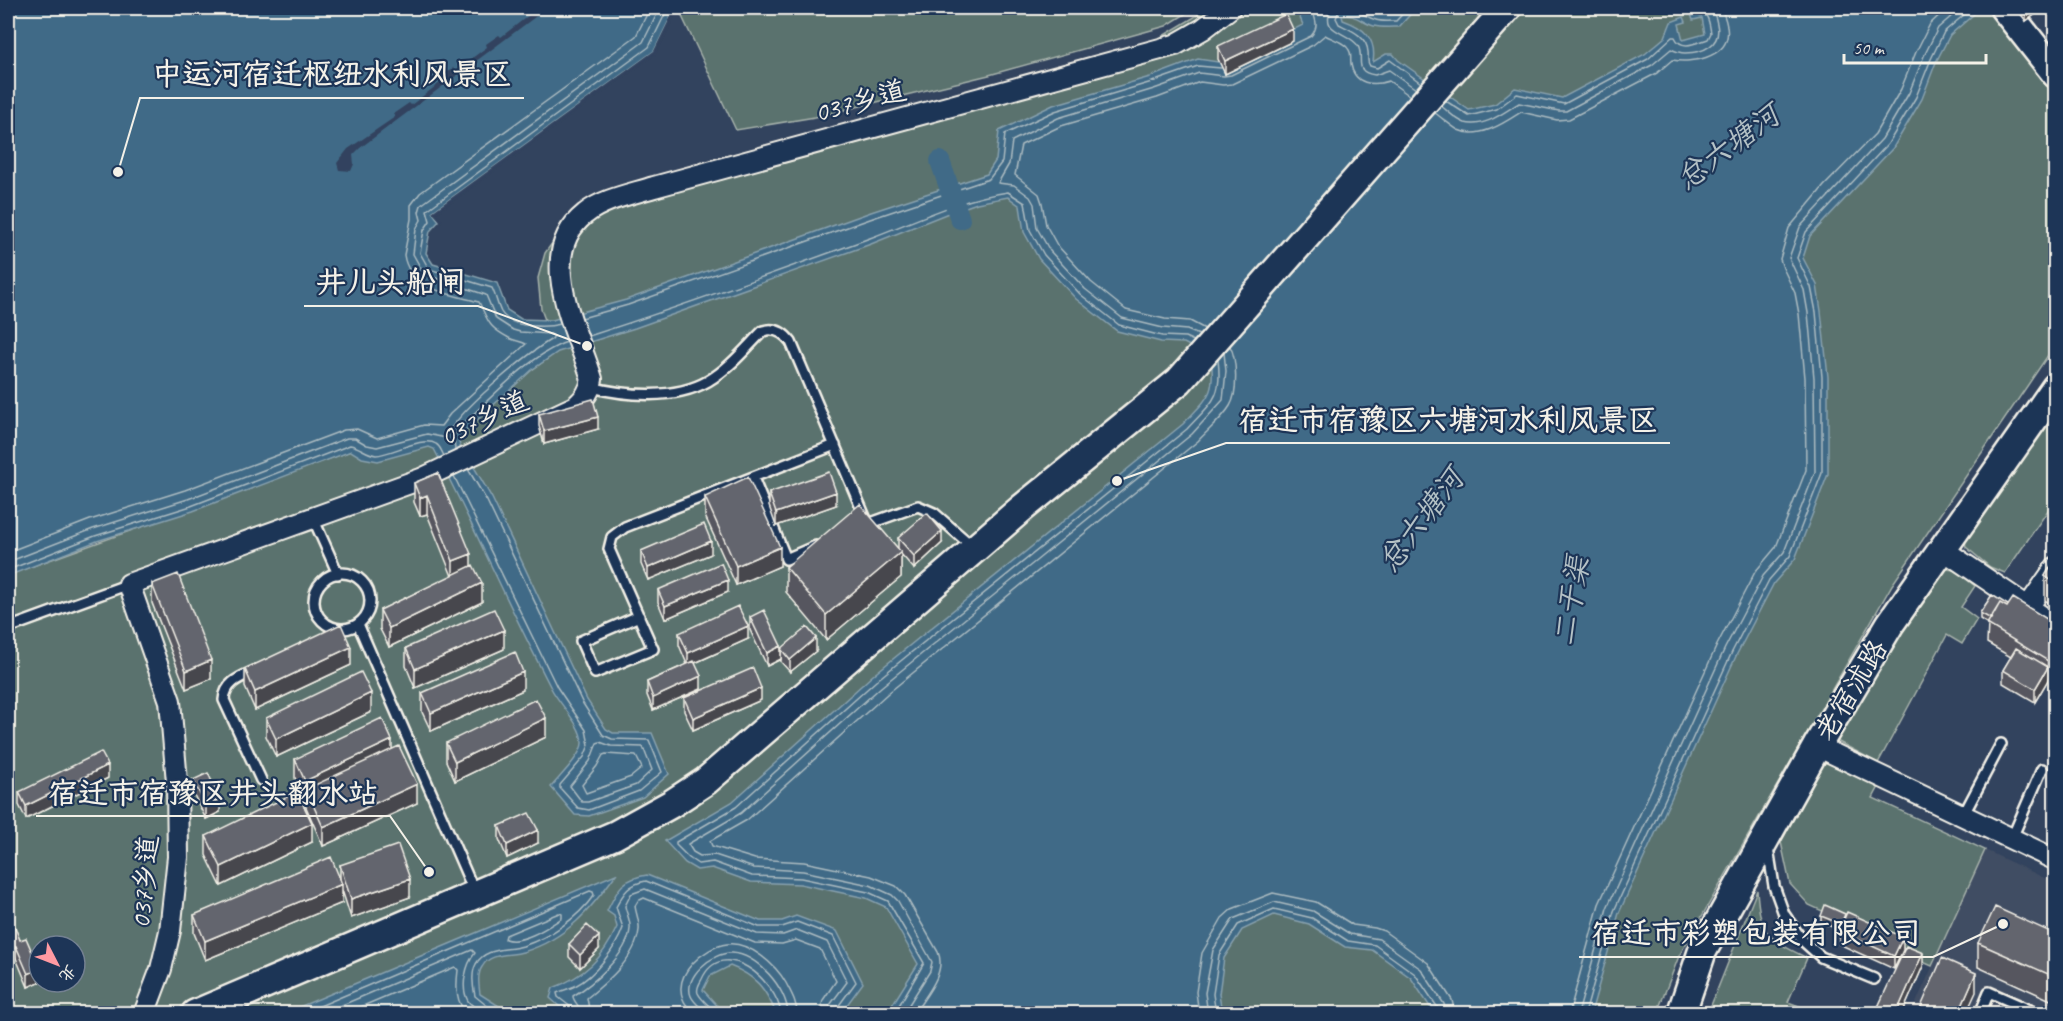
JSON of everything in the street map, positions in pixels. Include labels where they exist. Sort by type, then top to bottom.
[{"type":"street","name":"037乡道","points":[[144,1014],[161,969],[170,931],[178,857],[177,782],[170,701],[129,584],[440,470],[576,406],[585,397],[590,379],[565,304],[560,266],[565,243],[572,228],[584,214],[596,207],[654,187],[1174,45],[1203,29],[1230,8]]},
{"type":"street","points":[[195,1014],[615,835],[671,804],[706,781],[975,548],[1179,381],[1507,8]]},
{"type":"street","points":[[2011,16],[2055,74]]},
{"type":"street","name":"老宿沭路","points":[[1682,1014],[1702,952],[1817,746],[1890,624],[2055,387]]},
{"type":"street","points":[[1942,549],[2055,626]]},
{"type":"street","points":[[2028,607],[2055,567]]},
{"type":"street","points":[[1817,746],[1964,814],[2055,860]]},
{"type":"lane","points":[[590,379],[617,394],[634,395],[679,391],[708,381],[764,331],[774,330],[786,336],[791,342],[868,524]]},
{"type":"lane","points":[[639,616],[581,641],[596,673],[653,649],[639,616],[609,549],[612,537],[625,527],[835,445]]},
{"type":"lane","points":[[753,477],[786,559],[827,541]]},
{"type":"lane","points":[[858,528],[918,506],[934,513],[975,548]]},
{"type":"lane","points":[[313,518],[338,574]]},
{"type":"lane","points":[[338,574],[352,575],[360,580],[369,598],[369,608],[365,617],[358,624],[344,630],[334,629],[322,622],[316,614],[314,605],[314,595],[318,586],[324,579],[338,574]]},
{"type":"lane","points":[[8,628],[129,584]]},
{"type":"lane","points":[[358,624],[475,893]]},
{"type":"lane","points":[[328,634],[339,629]]},
{"type":"lane","points":[[261,780],[224,700],[224,695],[225,690],[236,679],[267,664]]},
{"type":"lane","points":[[1964,814],[2001,744]]},
{"type":"lane","points":[[2012,838],[2042,769]]},
{"type":"lane","points":[[1767,837],[1777,895],[1784,914],[1802,940],[1821,957],[1874,979]]},
{"type":"lane","points":[[1980,1014],[1989,992],[2039,1014]]},
{"type":"shaded area","points":[[1985,850],[2055,883],[2055,1013],[1911,1014]]},
{"type":"green space","points":[[678,8],[1195,8],[1166,26],[989,75],[815,117],[736,130]]},
{"type":"green space","points":[[1207,8],[1992,8],[2055,88],[2055,345],[1892,585],[1679,956],[1657,1013],[8,1014],[8,575],[351,451],[533,369],[557,352],[541,309],[538,278],[545,253],[565,225],[590,200],[644,180],[1153,42]]},
{"type":"green space","points":[[2055,412],[2055,500],[2005,573],[1990,567],[1966,547],[1965,540]]},
{"type":"green space","points":[[1945,569],[1955,570],[1975,586],[1961,607],[1977,619],[1962,644],[1947,635],[1878,763],[1835,740],[1895,639]]},
{"type":"green space","points":[[1826,758],[1881,783],[1873,798],[1985,850],[1932,966],[1905,954],[1906,949],[1809,905],[1790,884],[1781,842]]},
{"type":"green space","points":[[1757,890],[1761,917],[1768,934],[1783,946],[1807,958],[1788,1002],[1818,1013],[1708,1013]]},
{"type":"water","points":[[8,8],[675,8],[654,51],[432,212],[439,221],[430,231],[426,253],[433,264],[497,283],[507,310],[521,319],[552,320],[626,300],[871,212],[987,174],[996,160],[999,131],[1053,105],[1150,77],[1198,59],[1225,63],[1303,25],[1296,8],[1416,8],[1399,27],[1377,27],[1351,16],[1342,16],[1343,20],[1357,26],[1371,40],[1373,62],[1386,54],[1393,54],[1398,60],[1469,110],[1495,104],[1515,88],[1562,98],[1645,54],[1665,37],[1671,22],[1684,17],[1686,22],[1679,24],[1683,40],[1705,34],[1702,18],[1693,20],[1689,8],[1981,8],[1950,35],[1936,62],[1922,99],[1893,148],[1810,236],[1803,258],[1817,285],[1821,311],[1828,377],[1828,474],[1795,559],[1774,583],[1737,654],[1619,913],[1591,1013],[1434,1013],[1411,978],[1372,950],[1345,947],[1309,924],[1274,915],[1242,930],[1224,958],[1219,994],[1222,1013],[887,1013],[918,964],[886,907],[866,898],[800,884],[751,882],[712,868],[697,870],[685,863],[665,841],[732,802],[872,676],[1183,424],[1204,402],[1211,388],[1211,357],[1184,343],[1161,342],[1117,331],[1076,299],[1039,259],[1024,232],[1020,206],[1008,197],[977,203],[871,244],[635,328],[558,352],[533,369],[465,431],[459,442],[461,450],[470,460],[492,498],[587,700],[606,729],[613,733],[652,733],[669,774],[643,797],[589,816],[575,815],[551,787],[574,760],[581,748],[581,736],[551,688],[434,449],[429,447],[378,461],[362,458],[351,451],[193,511],[97,541],[8,576]]},
{"type":"water","points":[[616,874],[587,911],[565,931],[523,952],[490,959],[482,967],[479,973],[480,994],[510,1013],[285,1013]]},
{"type":"water","points":[[647,875],[760,921],[782,921],[796,916],[837,931],[863,983],[841,1013],[776,1013],[759,984],[747,974],[730,966],[710,976],[703,990],[724,1013],[572,1014],[560,1007],[550,998],[553,988],[583,972],[599,957],[617,927],[614,916],[607,911],[614,897],[626,882]]},
{"type":"pier","points":[[534,8],[547,8],[360,148],[353,155],[354,164],[351,171],[339,170],[337,163],[348,149],[395,117],[393,114],[409,103],[411,105],[440,83],[438,79],[453,68],[456,70],[487,47],[486,44],[499,35],[501,37],[533,12]]},
{"type":"pier","points":[[675,8],[678,8],[656,53],[436,213],[442,222],[432,212],[654,51]]},
{"type":"building","points":[[1286,14],[1293,29],[1225,61],[1218,46]]},
{"type":"building","points":[[593,399],[598,417],[544,431],[539,414]]},
{"type":"building","points":[[829,472],[836,492],[776,513],[769,493]]},
{"type":"building","points":[[438,473],[471,554],[453,561],[427,495],[420,498],[414,483]]},
{"type":"building","points":[[748,477],[780,547],[736,566],[705,497]]},
{"type":"building","points":[[860,504],[901,552],[826,615],[786,567]]},
{"type":"building","points":[[927,513],[942,531],[914,556],[898,538]]},
{"type":"building","points":[[704,524],[711,541],[648,568],[641,551]]},
{"type":"building","points":[[2055,559],[2055,583],[2045,576]]},
{"type":"building","points":[[721,563],[728,580],[665,606],[658,590]]},
{"type":"building","points":[[473,565],[482,583],[389,628],[380,610]]},
{"type":"building","points":[[178,574],[211,660],[186,671],[152,584]]},
{"type":"building","points":[[1992,595],[2008,605],[2007,607],[2000,603],[1991,619],[1980,613]]},
{"type":"building","points":[[2013,598],[2055,624],[2055,649],[2048,661],[1987,624],[2000,603],[2007,607]]},
{"type":"building","points":[[738,606],[748,626],[688,653],[679,633]]},
{"type":"building","points":[[494,609],[504,630],[415,669],[406,648]]},
{"type":"building","points":[[764,610],[781,646],[767,653],[750,617]]},
{"type":"building","points":[[341,624],[351,647],[255,692],[245,669]]},
{"type":"building","points":[[807,627],[816,638],[790,660],[781,649]]},
{"type":"building","points":[[2016,648],[2048,667],[2035,689],[2003,670]]},
{"type":"building","points":[[515,652],[523,672],[431,713],[422,693]]},
{"type":"building","points":[[694,661],[701,676],[653,698],[647,682]]},
{"type":"building","points":[[753,668],[761,688],[693,718],[684,698]]},
{"type":"building","points":[[361,672],[371,693],[276,739],[266,718]]},
{"type":"building","points":[[536,699],[546,718],[455,762],[446,743]]},
{"type":"building","points":[[382,718],[392,740],[305,781],[295,759]]},
{"type":"building","points":[[399,746],[417,784],[323,827],[306,789]]},
{"type":"building","points":[[101,752],[108,765],[26,806],[19,792]]},
{"type":"building","points":[[208,773],[220,799],[206,806],[193,780]]},
{"type":"building","points":[[297,792],[312,823],[221,867],[206,836]]},
{"type":"building","points":[[529,813],[538,830],[507,845],[499,826]]},
{"type":"building","points":[[398,845],[410,879],[351,899],[340,865]]},
{"type":"building","points":[[331,857],[342,884],[205,941],[194,915]]},
{"type":"building","points":[[1825,905],[1845,914],[1841,924],[1821,916]]},
{"type":"building","points":[[1995,907],[2055,934],[2055,977],[1978,943]]},
{"type":"building","points":[[1847,912],[1903,937],[1894,956],[1839,931]]},
{"type":"building","points":[[13,922],[20,940],[26,938],[27,940],[27,972],[16,946],[8,949],[8,924]]},
{"type":"building","points":[[587,925],[599,936],[580,955],[569,944]]},
{"type":"building","points":[[1906,946],[1923,953],[1896,1014],[1892,1014],[1878,1007]]},
{"type":"building","points":[[1942,958],[1976,973],[1958,1014],[1918,1014]]},
{"type":"building","points":[[1865,1007],[1880,1014],[1863,1014]]},
{"type":"waterway","points":[[940,161],[960,219]]},
{"type":"place","name":"中运河宿迁枢纽水利风景区","points":[[118,172]]},
{"type":"place","name":"井儿头船闸","points":[[587,346]]},
{"type":"place","name":"宿迁市宿豫区六塘河水利风景区","points":[[1117,481]]},
{"type":"place","name":"宿迁市宿豫区井头翻水站","points":[[429,872]]},
{"type":"place","name":"宿迁市彩塑包装有限公司","points":[[2003,924]]},
{"type":"water label","name":"总六塘河","points":[[1728,147]]},
{"type":"water label","name":"总六塘河","points":[[1421,520]]},
{"type":"water label","name":"二干渠","points":[[1571,601]]}]
